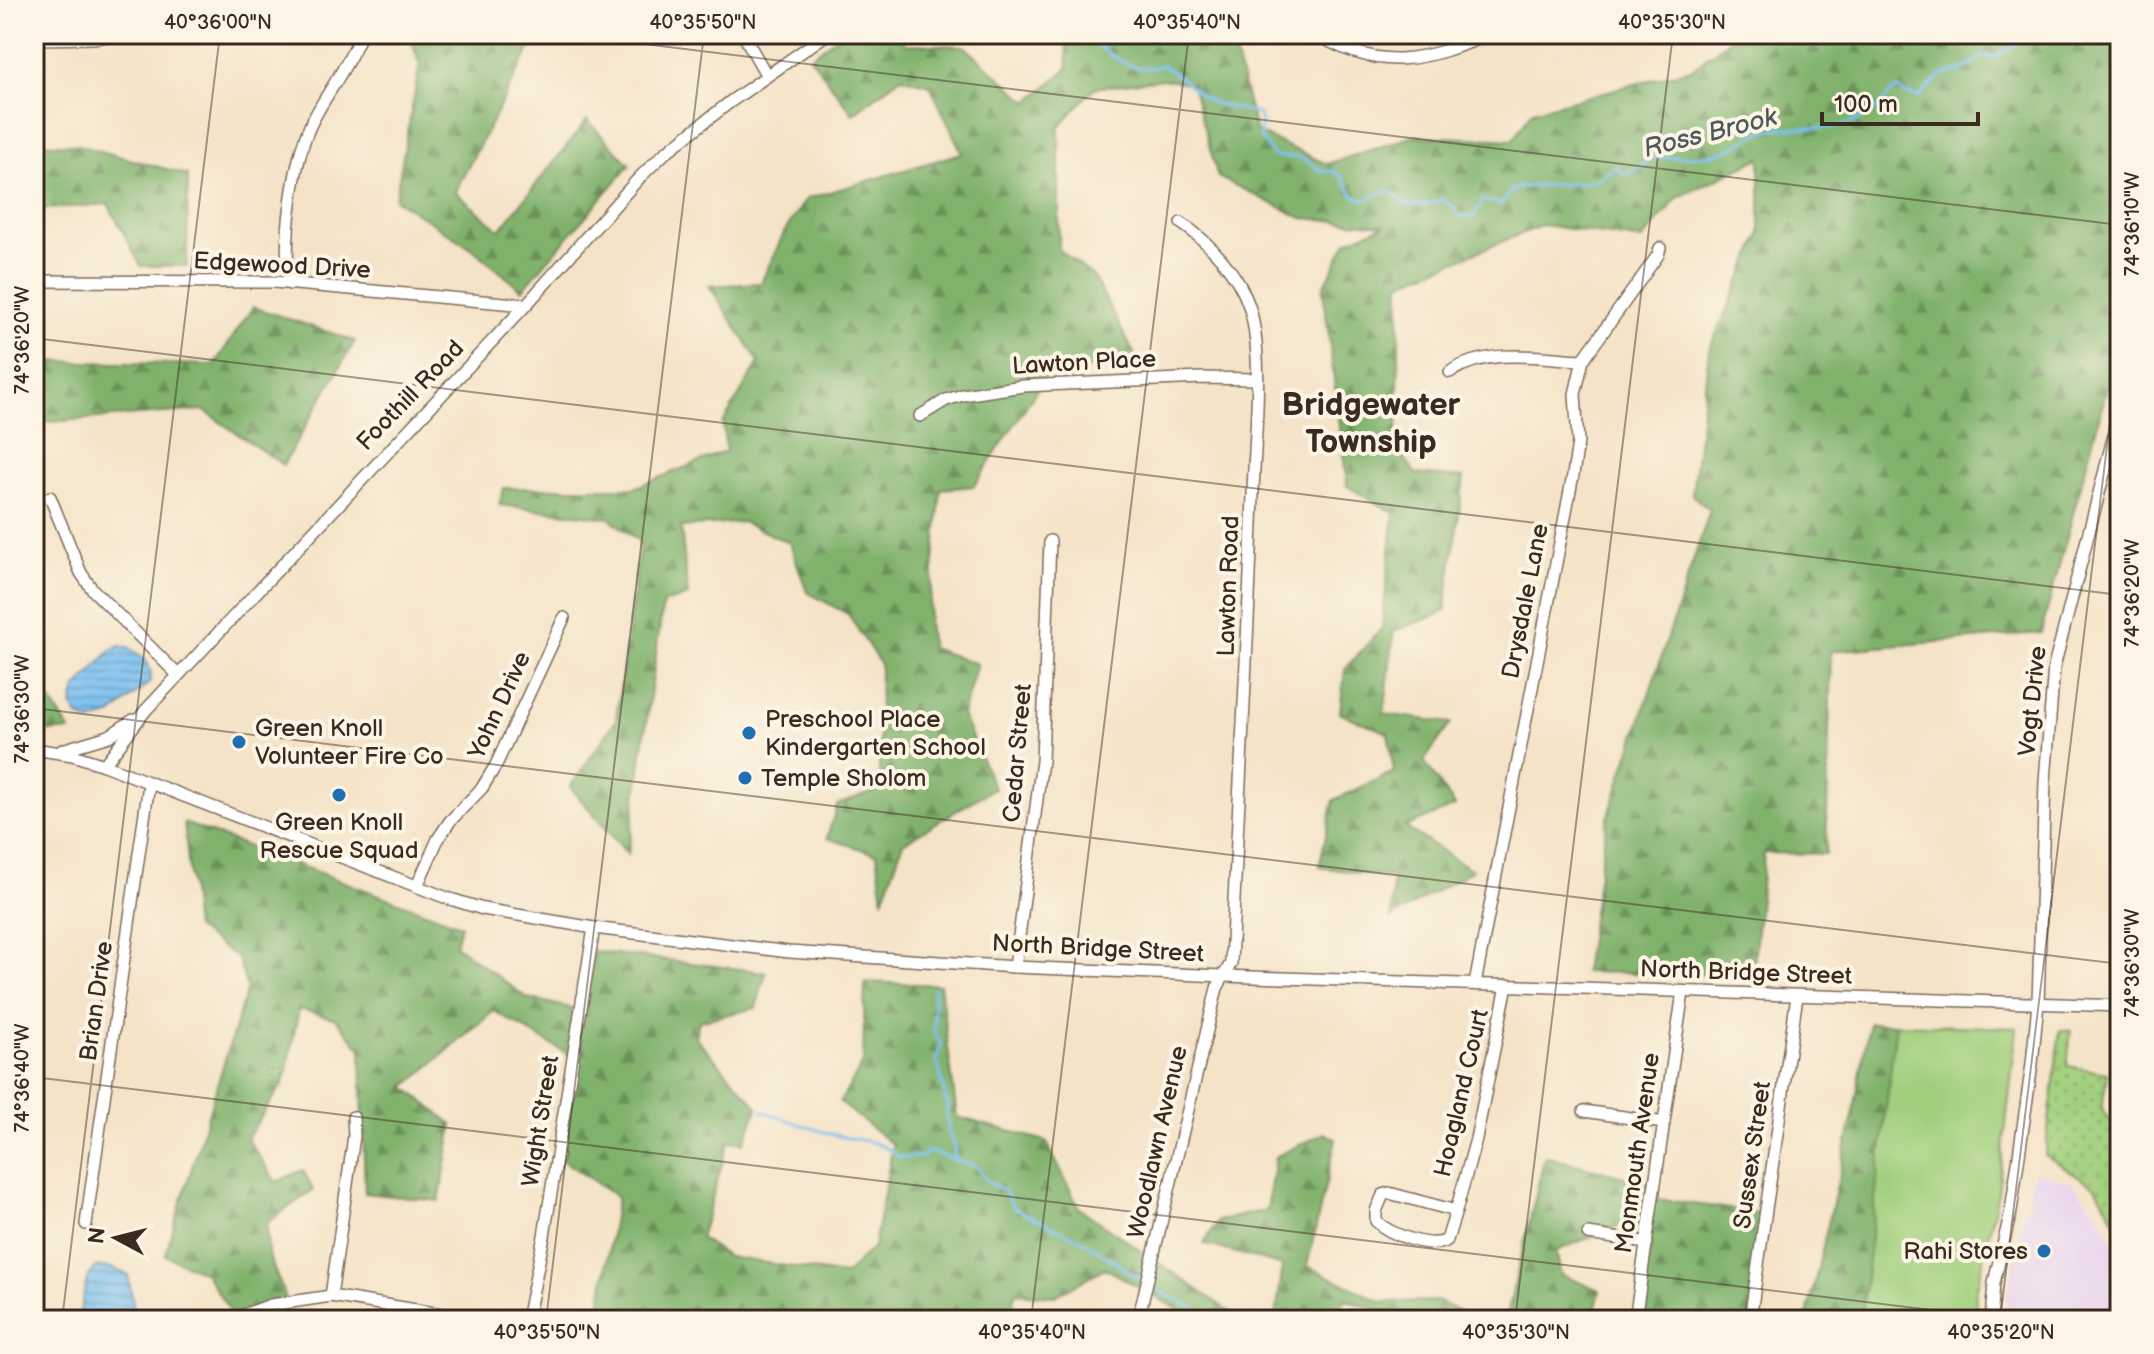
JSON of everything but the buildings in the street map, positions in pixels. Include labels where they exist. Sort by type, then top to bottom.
[{"type":"street","points":[[34,39],[94,38],[119,34]]},
{"type":"street","points":[[290,284],[289,223],[300,154],[312,122],[361,34]]},
{"type":"street","points":[[743,34],[767,76]]},
{"type":"street","name":"Foothill Road","points":[[104,765],[145,711],[526,305],[640,177],[665,153],[827,34]]},
{"type":"street","points":[[1316,34],[1339,48],[1367,57],[1401,61],[1421,58],[1491,34]]},
{"type":"street","name":"Lawton Road","points":[[1181,223],[1200,236],[1240,286],[1254,327],[1256,379],[1246,681],[1231,963],[1223,976]]},
{"type":"street","name":"Drysdale Lane","points":[[1475,984],[1573,475],[1578,442],[1575,394],[1583,360],[1660,248]]},
{"type":"street","name":"Edgewood Drive","points":[[34,281],[290,284],[526,305]]},
{"type":"street","points":[[1450,372],[1461,364],[1514,356],[1583,360]]},
{"type":"street","name":"Lawton Place","points":[[920,416],[946,400],[963,395],[1023,386],[1202,378],[1256,379]]},
{"type":"street","name":"Vogt Drive","points":[[1991,1320],[1994,1283],[2011,1211],[2038,1003],[2045,781],[2054,667],[2120,412]]},
{"type":"street","points":[[50,497],[81,573],[92,589],[178,675]]},
{"type":"street","name":"Cedar Street","points":[[1015,967],[1042,761],[1050,541]]},
{"type":"street","name":"Yohn Drive","points":[[417,886],[438,839],[492,773],[564,618]]},
{"type":"street","points":[[57,752],[109,736],[145,711]]},
{"type":"street","points":[[34,749],[104,765]]},
{"type":"street","name":"North Bridge Street","points":[[104,765],[483,909],[594,928],[789,952],[1015,967],[1223,976],[2120,1006]]},
{"type":"street","name":"Brian Drive","points":[[86,1224],[149,784]]},
{"type":"street","name":"Wight Street","points":[[527,1320],[544,1236],[594,928]]},
{"type":"street","name":"Woodlawn Avenue","points":[[1138,1320],[1201,1051],[1223,976]]},
{"type":"street","name":"Hoagland Court","points":[[1456,1211],[1389,1193],[1383,1195],[1379,1202],[1376,1221],[1391,1233],[1433,1244],[1441,1244],[1450,1235],[1476,1139],[1507,985]]},
{"type":"street","name":"Monmouth Avenue","points":[[1635,1320],[1683,992]]},
{"type":"street","name":"Sussex Street","points":[[1750,1320],[1797,996]]},
{"type":"street","points":[[1584,1111],[1664,1123]]},
{"type":"street","points":[[331,1296],[354,1136],[353,1117]]},
{"type":"street","points":[[1588,1234],[1647,1243]]},
{"type":"street","points":[[229,1320],[271,1305],[331,1296],[477,1320]]},
{"type":"shaded area","points":[[2034,1171],[2072,1183],[2097,1212],[2120,1255],[2120,1320],[2007,1320],[2006,1300]]},
{"type":"green space","points":[[34,34],[42,34],[45,68],[34,69]]},
{"type":"green space","points":[[409,34],[608,34],[605,41],[530,48],[455,192],[500,230],[587,120],[630,165],[522,290],[474,250],[395,199],[420,65]]},
{"type":"green space","points":[[841,34],[899,34],[905,44],[964,46],[1028,102],[1068,68],[1065,34],[1230,34],[1256,132],[1327,164],[1414,136],[1513,140],[1532,111],[1692,69],[1736,34],[2120,34],[2120,349],[2041,633],[1831,651],[1826,854],[1764,853],[1753,975],[1584,972],[1607,821],[1710,510],[1692,495],[1709,350],[1760,236],[1760,158],[1677,198],[1642,240],[1543,225],[1400,283],[1397,447],[1416,474],[1464,478],[1445,612],[1394,631],[1384,714],[1451,723],[1424,761],[1455,806],[1405,827],[1472,870],[1391,918],[1393,878],[1319,867],[1334,800],[1394,772],[1388,733],[1340,713],[1345,669],[1382,628],[1394,513],[1347,486],[1323,289],[1347,241],[1385,225],[1302,218],[1218,177],[1192,84],[1163,79],[1094,88],[1059,127],[1059,250],[1093,276],[1141,366],[1050,370],[974,486],[941,489],[928,622],[931,648],[977,664],[962,715],[994,788],[903,843],[883,900],[877,854],[827,838],[837,805],[879,790],[880,664],[848,614],[807,592],[790,543],[742,522],[681,527],[688,596],[663,603],[628,855],[570,787],[616,720],[640,542],[609,518],[499,505],[504,488],[634,488],[726,451],[723,423],[759,362],[709,286],[761,283],[785,231],[806,199],[962,153],[930,85],[901,77],[853,114],[810,57]]},
{"type":"green space","points":[[34,143],[78,145],[188,175],[187,266],[141,266],[108,204],[34,210]]},
{"type":"green space","points":[[253,307],[355,341],[283,465],[203,410],[34,423],[34,361],[214,365]]},
{"type":"green space","points":[[34,674],[70,731],[34,731]]},
{"type":"green space","points":[[184,823],[461,925],[455,945],[527,998],[584,1011],[593,951],[766,972],[756,1008],[699,1021],[695,1037],[758,1107],[744,1143],[729,1141],[700,1238],[728,1257],[845,1275],[874,1246],[893,1145],[840,1102],[863,1063],[865,982],[940,985],[957,1117],[1046,1141],[1079,1208],[1242,1320],[1197,1320],[1105,1268],[1055,1296],[1015,1293],[1010,1320],[598,1320],[617,1197],[558,1157],[576,1059],[494,1011],[405,1087],[453,1125],[439,1201],[365,1193],[361,1049],[336,1019],[299,1009],[285,1080],[247,1138],[276,1182],[303,1170],[313,1190],[267,1223],[268,1254],[285,1296],[289,1320],[230,1320],[230,1311],[205,1273],[165,1255],[247,988],[238,959],[195,928]]},
{"type":"green space","points":[[1869,1023],[1896,1024],[1861,1320],[1806,1320],[1853,1116]]},
{"type":"green space","points":[[1896,1024],[2017,1028],[1998,1193],[1976,1292],[1975,1320],[1861,1320]]},
{"type":"green space","points":[[2060,1030],[2071,1031],[2067,1066],[2107,1073],[2102,1109],[2108,1119],[2120,1121],[2120,1230],[2096,1187],[2045,1155]]},
{"type":"green space","points":[[1324,1133],[1336,1139],[1307,1266],[1382,1302],[1437,1301],[1479,1320],[1405,1320],[1345,1299],[1335,1320],[1275,1320],[1283,1266],[1204,1244],[1218,1221],[1267,1210],[1275,1157]]},
{"type":"green space","points":[[1545,1156],[1658,1186],[1657,1199],[1767,1214],[1751,1320],[1638,1320],[1652,1225],[1627,1222],[1556,1251],[1561,1275],[1600,1290],[1593,1320],[1506,1320]]},
{"type":"green space","points":[[543,1308],[583,1320],[540,1320]]},
{"type":"water","points":[[121,646],[143,659],[150,669],[150,682],[111,715],[90,722],[79,717],[72,707],[75,690],[112,649]]},
{"type":"water","points":[[96,1267],[112,1268],[128,1275],[136,1320],[78,1320],[87,1279]]},
{"type":"waterway","name":"Ross Brook","points":[[1089,34],[1102,49],[1121,61],[1142,68],[1161,65],[1214,103],[1258,113],[1260,137],[1273,156],[1299,157],[1323,172],[1333,171],[1342,177],[1354,196],[1365,200],[1384,191],[1393,192],[1404,204],[1423,206],[1442,200],[1459,215],[1474,217],[1482,200],[1502,204],[1512,190],[1520,187],[1583,183],[1599,179],[1617,166],[1624,174],[1656,158],[1715,154],[1769,130],[1845,125],[1875,111],[1899,89],[1919,97],[1941,75],[1962,70],[1985,55],[1996,57],[2032,34]]},
{"type":"waterway","points":[[934,988],[934,1030],[941,1045],[937,1059],[947,1104],[948,1132],[955,1146],[953,1159]]},
{"type":"waterway","points":[[762,1111],[826,1133],[876,1144],[900,1158],[924,1156],[927,1151],[978,1167],[987,1181],[1004,1191],[1014,1208],[1087,1243],[1139,1279]]},
{"type":"waterway","points":[[1153,1288],[1217,1320]]},
{"type":"place","name":"Preschool Place Kindergarten School","points":[[749,733]]},
{"type":"place","name":"Green Knoll Volunteer Fire Co","points":[[239,742]]},
{"type":"place","name":"Temple Sholom","points":[[745,778]]},
{"type":"place","name":"Green Knoll Rescue Squad","points":[[339,795]]},
{"type":"place","name":"Rahi Stores","points":[[2044,1251]]},
{"type":"district","name":"Bridgewater Township","points":[[1371,422]]}]
